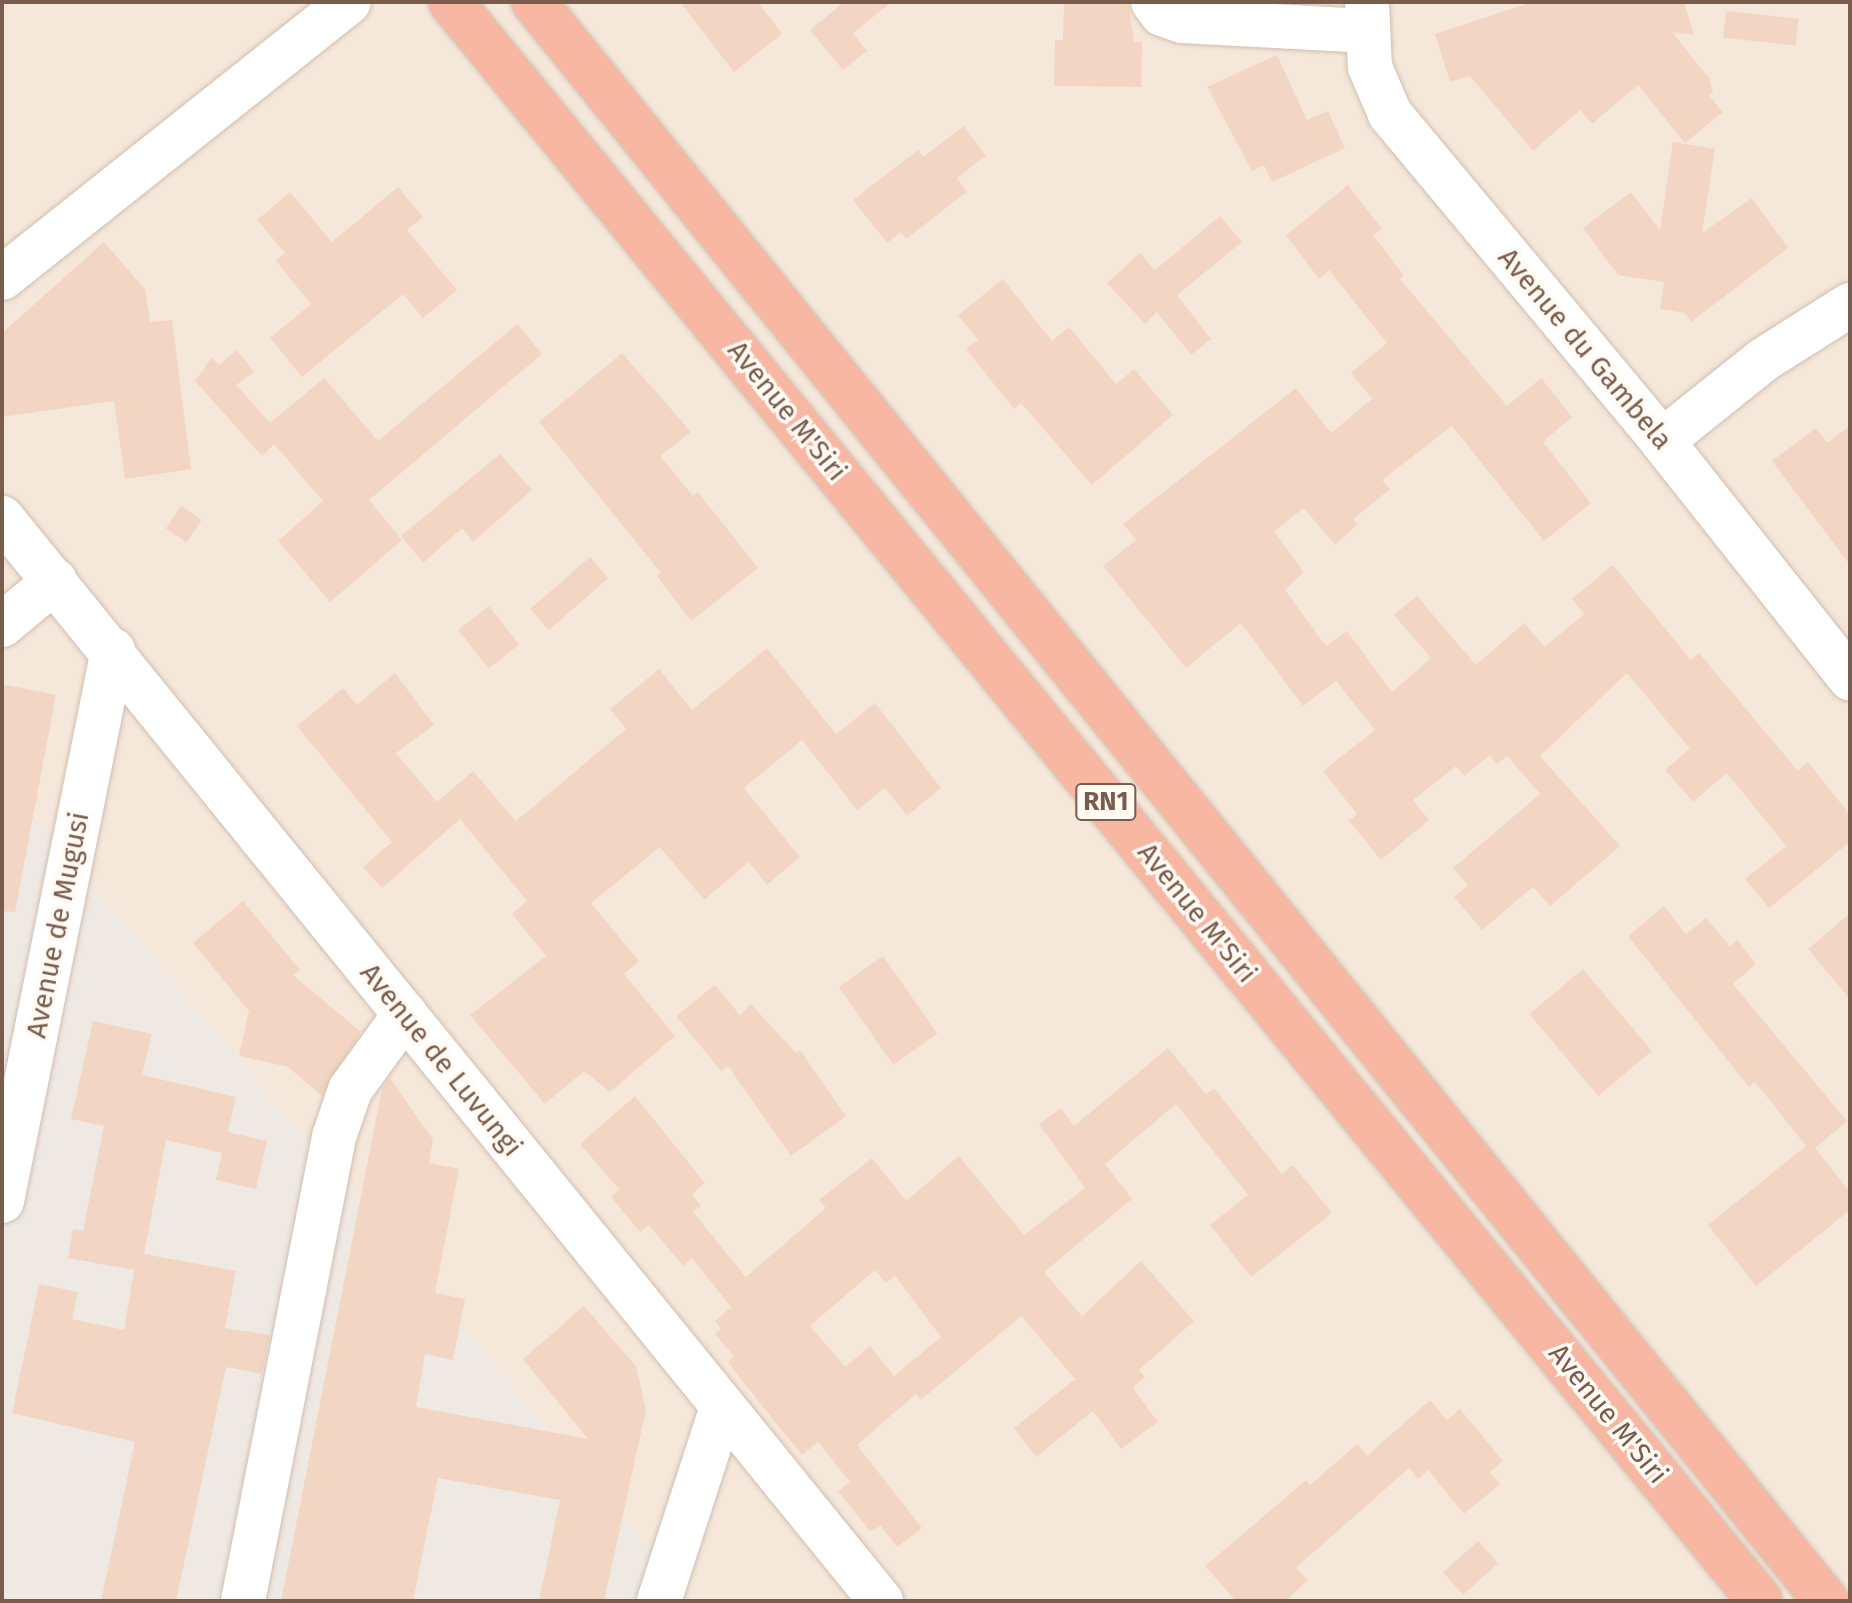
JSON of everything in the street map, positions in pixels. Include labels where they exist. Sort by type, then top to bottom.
[{"type":"highway","name":"Avenue M'Siri","points":[[451,2],[1760,1601]]},
{"type":"highway","name":"Avenue M'Siri","points":[[534,2],[1826,1601]]},
{"type":"street","points":[[2,278],[349,2]]},
{"type":"street","points":[[1153,2],[1162,14],[1182,21],[1366,16]]},
{"type":"street","name":"Avenue du Gambela","points":[[1366,16],[1370,67],[1390,114],[1662,441],[1850,678]]},
{"type":"street","points":[[1662,441],[1763,360],[1850,305]]},
{"type":"street","name":"Avenue de Luvungi","points":[[2,518],[113,650],[721,1410],[881,1601]]},
{"type":"street","points":[[2,625],[55,581]]},
{"type":"street","name":"Avenue de Mugusi","points":[[2,1201],[113,650]]},
{"type":"street","points":[[243,1601],[334,1137],[350,1090],[405,1014]]},
{"type":"street","points":[[659,1601],[721,1410]]},
{"type":"shaded area","points":[[2,2],[1850,2],[1850,1601],[2,1601]]},
{"type":"shaded area","points":[[2,777],[692,1601],[2,1601]]},
{"type":"building","points":[[680,2],[758,2],[782,34],[734,72]]},
{"type":"building","points":[[844,2],[892,2],[853,33],[867,51],[843,70],[810,30]]},
{"type":"building","points":[[1128,2],[1134,42],[1142,42],[1141,87],[1054,86],[1055,40],[1063,40],[1064,3]]},
{"type":"building","points":[[1532,2],[1684,2],[1694,35],[1672,32],[1709,78],[1713,92],[1709,96],[1723,112],[1685,143],[1638,85],[1592,124],[1580,110],[1533,151],[1470,76],[1450,82],[1435,34]]},
{"type":"building","points":[[1726,11],[1799,19],[1796,45],[1723,38]]},
{"type":"building","points":[[1277,55],[1307,120],[1328,111],[1345,148],[1272,182],[1264,165],[1252,171],[1207,87]]},
{"type":"building","points":[[964,126],[986,156],[957,178],[967,192],[906,239],[901,232],[887,243],[853,200],[918,150],[923,157]]},
{"type":"building","points":[[1673,142],[1715,149],[1702,233],[1752,198],[1788,248],[1691,322],[1685,313],[1660,309],[1664,282],[1618,275],[1583,228],[1631,192],[1660,230]]},
{"type":"building","points":[[1348,185],[1382,229],[1373,235],[1404,275],[1400,279],[1507,406],[1541,378],[1572,417],[1543,442],[1591,503],[1544,541],[1452,426],[1382,480],[1390,489],[1353,519],[1357,525],[1335,545],[1304,508],[1274,531],[1304,572],[1285,590],[1326,646],[1347,631],[1392,692],[1431,658],[1394,615],[1417,596],[1476,665],[1524,623],[1545,647],[1584,614],[1572,599],[1613,565],[1691,660],[1699,653],[1798,771],[1808,762],[1850,815],[1850,842],[1769,908],[1745,879],[1786,846],[1727,773],[1693,802],[1665,770],[1690,749],[1627,673],[1540,756],[1620,846],[1550,906],[1533,887],[1482,930],[1454,897],[1468,885],[1453,868],[1540,794],[1507,756],[1497,764],[1490,755],[1464,776],[1456,766],[1413,800],[1429,820],[1381,860],[1349,821],[1357,814],[1323,771],[1375,730],[1336,681],[1303,706],[1241,623],[1186,668],[1103,566],[1136,540],[1123,524],[1296,388],[1331,433],[1372,399],[1351,373],[1387,343],[1329,270],[1319,279],[1286,235]]},
{"type":"building","points":[[398,187],[423,217],[407,230],[457,290],[423,318],[403,294],[302,377],[270,338],[311,304],[276,261],[285,253],[257,220],[290,192],[332,242]]},
{"type":"building","points":[[1220,216],[1242,242],[1177,295],[1211,339],[1191,355],[1157,312],[1145,324],[1107,283],[1140,253],[1155,270]]},
{"type":"building","points":[[104,242],[145,289],[150,322],[172,320],[191,469],[125,479],[114,401],[2,417],[2,333]]},
{"type":"building","points":[[1003,279],[1052,341],[1069,327],[1116,384],[1134,369],[1173,415],[1092,485],[1021,403],[1014,409],[966,349],[978,340],[958,315]]},
{"type":"building","points":[[517,324],[542,354],[369,500],[402,540],[330,602],[278,541],[323,501],[274,444],[262,456],[195,381],[212,357],[219,365],[237,350],[254,372],[236,385],[270,423],[324,378],[378,441]]},
{"type":"building","points":[[622,353],[691,432],[660,456],[693,496],[698,492],[758,568],[691,621],[657,576],[661,573],[539,422]]},
{"type":"building","points":[[1850,426],[1850,565],[1772,461],[1816,428],[1827,443]]},
{"type":"building","points":[[500,454],[532,490],[473,542],[462,528],[423,563],[401,536]]},
{"type":"building","points":[[181,506],[202,520],[187,542],[166,528]]},
{"type":"building","points":[[590,557],[608,578],[549,630],[530,609]]},
{"type":"building","points":[[489,606],[519,645],[488,669],[458,630]]},
{"type":"building","points":[[767,648],[836,734],[875,703],[941,788],[907,816],[885,788],[857,810],[802,740],[744,788],[800,857],[767,885],[749,862],[704,900],[660,847],[591,903],[639,961],[624,974],[675,1036],[610,1092],[584,1071],[545,1104],[470,1015],[546,956],[512,914],[527,901],[460,819],[382,888],[363,867],[392,842],[297,726],[343,688],[357,705],[395,673],[434,725],[396,753],[437,802],[473,771],[516,821],[626,729],[610,709],[659,669],[692,710]]},
{"type":"building","points":[[2,684],[56,695],[15,912],[2,911]]},
{"type":"building","points":[[243,901],[300,970],[293,975],[361,1032],[322,1096],[288,1067],[239,1056],[249,1011],[193,943]]},
{"type":"building","points":[[1664,906],[1686,934],[1706,918],[1730,946],[1737,940],[1756,964],[1733,984],[1847,1121],[1815,1148],[1850,1192],[1850,1210],[1756,1286],[1708,1225],[1806,1146],[1755,1082],[1749,1087],[1628,936]]},
{"type":"building","points":[[1850,913],[1850,999],[1808,949]]},
{"type":"building","points":[[883,956],[937,1034],[893,1065],[839,987]]},
{"type":"building","points":[[1583,969],[1652,1051],[1598,1096],[1529,1014]]},
{"type":"building","points":[[715,985],[740,1015],[751,1004],[796,1053],[800,1050],[846,1116],[791,1156],[728,1066],[721,1071],[676,1016]]},
{"type":"building","points":[[93,1021],[152,1034],[142,1075],[236,1097],[228,1132],[267,1141],[256,1189],[216,1180],[222,1153],[166,1140],[144,1254],[236,1271],[225,1328],[270,1335],[262,1374],[226,1367],[176,1601],[101,1601],[135,1442],[12,1413],[39,1284],[78,1292],[72,1319],[124,1330],[134,1270],[68,1258],[73,1229],[83,1231],[104,1126],[71,1119]]},
{"type":"building","points":[[1168,1048],[1206,1094],[1214,1088],[1282,1174],[1293,1165],[1332,1213],[1251,1277],[1210,1225],[1248,1195],[1176,1104],[1105,1164],[1132,1199],[1044,1272],[1082,1316],[1141,1261],[1194,1321],[1139,1370],[1145,1377],[1133,1388],[1158,1422],[1121,1449],[1093,1411],[1036,1457],[1014,1428],[1075,1379],[1021,1316],[921,1400],[916,1394],[857,1445],[922,1528],[897,1547],[881,1526],[870,1531],[838,1491],[850,1482],[818,1442],[802,1455],[762,1406],[728,1362],[734,1356],[715,1334],[721,1329],[715,1321],[731,1307],[692,1258],[683,1266],[649,1225],[640,1232],[611,1197],[619,1189],[580,1144],[635,1096],[705,1183],[692,1194],[701,1206],[693,1212],[746,1277],[826,1208],[819,1200],[872,1158],[906,1201],[959,1156],[1024,1235],[1085,1188],[1039,1124],[1061,1108],[1074,1126]],"holes":[[[875,1270],[886,1283],[895,1276],[941,1337],[894,1376],[870,1346],[845,1367],[810,1326]]]},
{"type":"building","points":[[390,1078],[433,1140],[429,1163],[459,1169],[435,1293],[465,1299],[453,1360],[425,1354],[416,1407],[588,1439],[523,1359],[584,1306],[636,1366],[646,1410],[604,1601],[539,1601],[560,1500],[438,1478],[413,1601],[281,1601],[382,1089]]},
{"type":"building","points":[[1430,1400],[1447,1420],[1460,1409],[1503,1461],[1490,1472],[1500,1484],[1464,1514],[1428,1470],[1418,1479],[1409,1468],[1296,1568],[1308,1580],[1285,1601],[1236,1601],[1205,1566],[1306,1480],[1310,1485],[1357,1444],[1367,1456]]},
{"type":"building","points":[[1478,1541],[1498,1563],[1463,1595],[1443,1572]]}]
